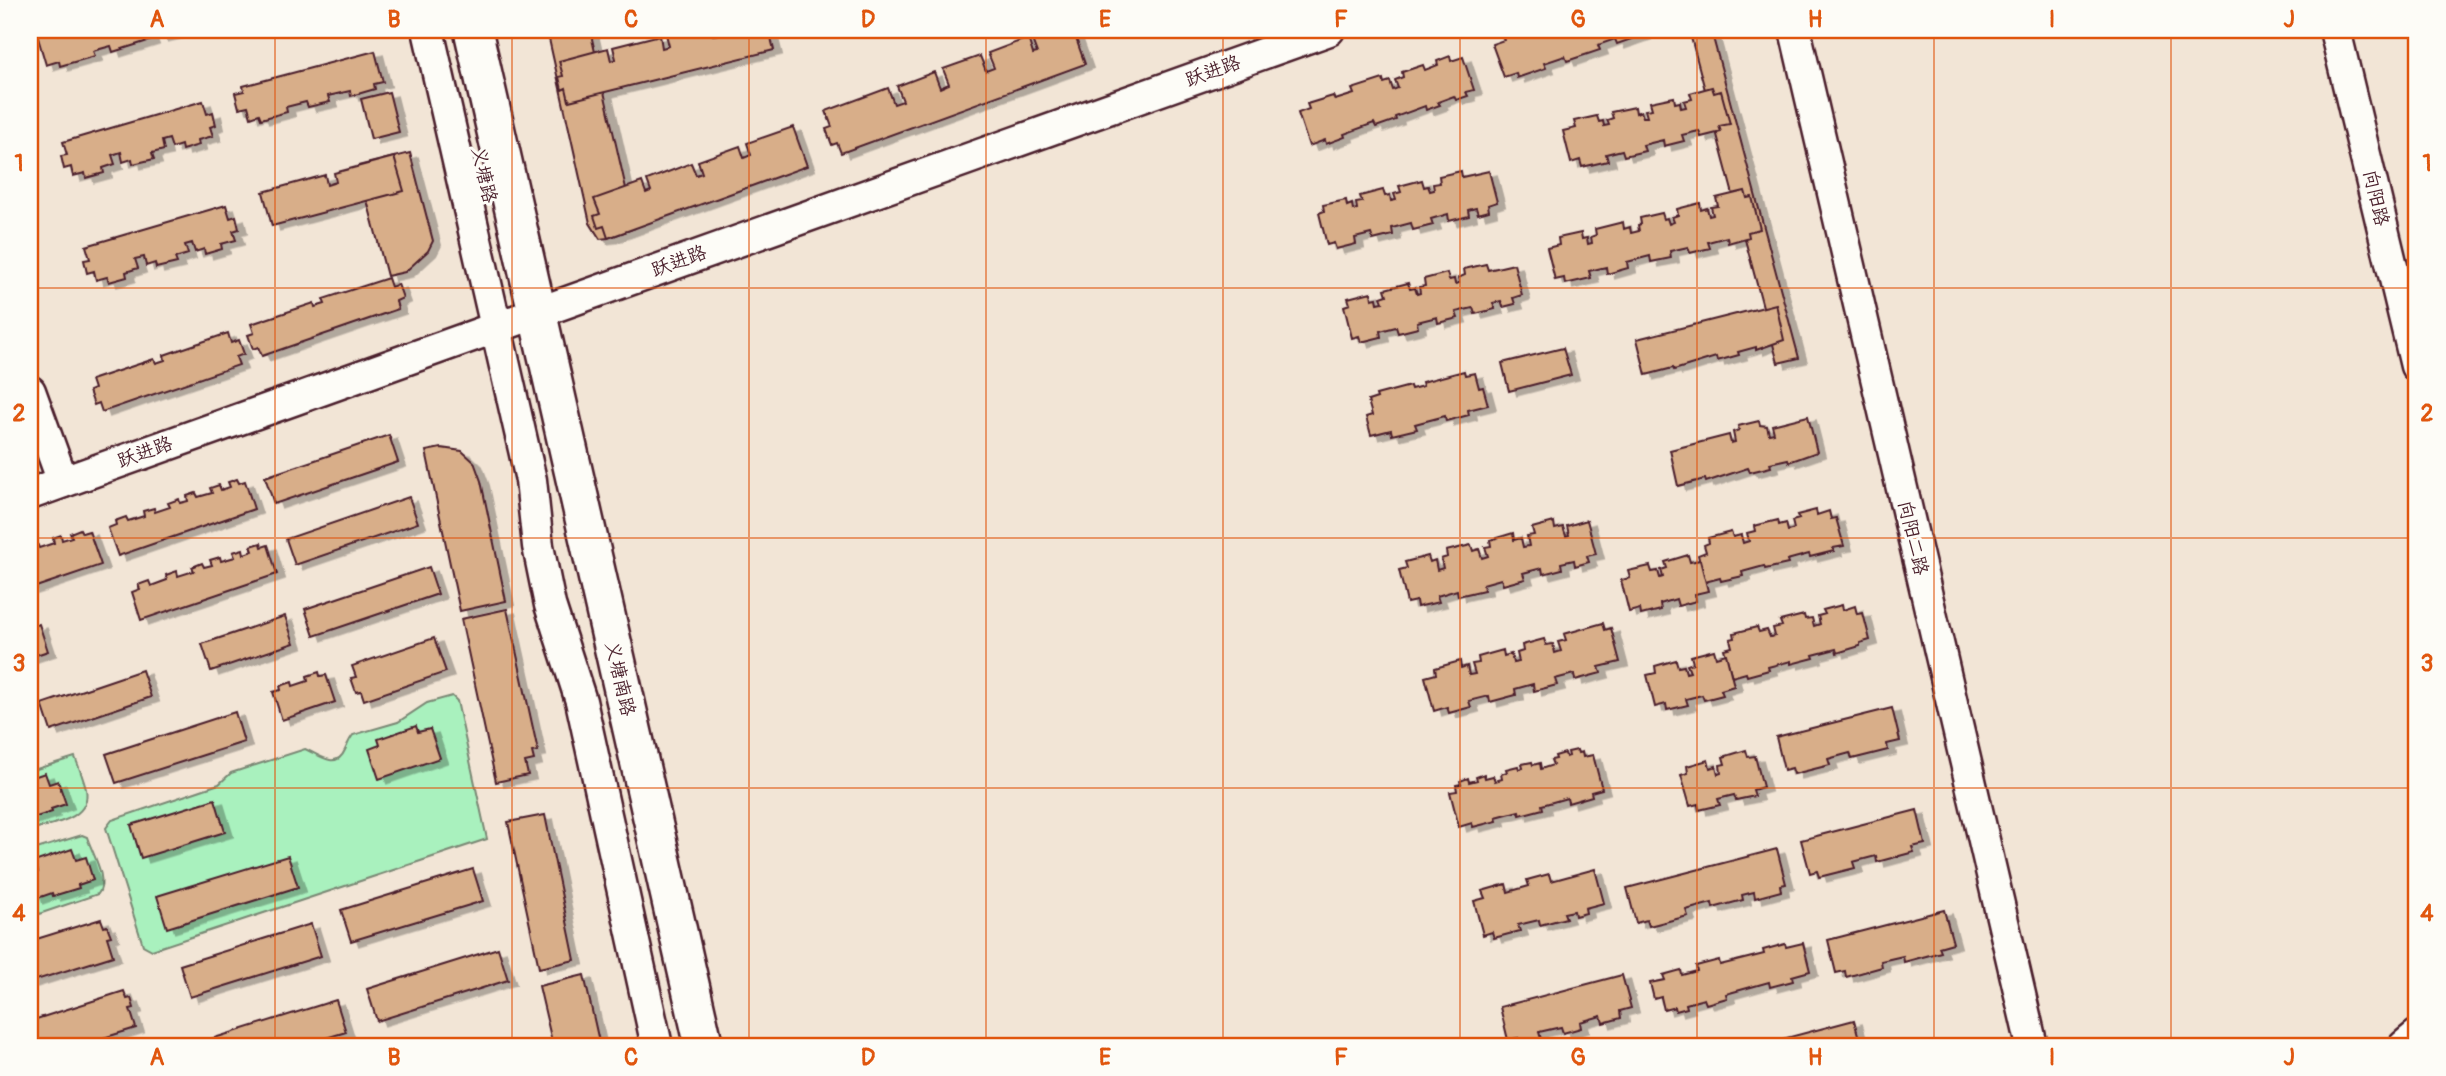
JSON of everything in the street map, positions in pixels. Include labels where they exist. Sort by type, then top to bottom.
[{"type":"main road","name":"义塘路","points":[[451,30],[516,319]]},
{"type":"main road","name":"义塘路","points":[[473,30],[516,319]]},
{"type":"main road","name":"义塘南路","points":[[516,319],[681,1046]]},
{"type":"main road","name":"义塘南路","points":[[516,319],[704,1046]]},
{"type":"street","points":[[428,30],[516,319],[538,546],[550,605],[581,701],[657,1046]]},
{"type":"street","name":"跃进路","points":[[30,494],[1329,30]]},
{"type":"street","name":"向阳二路","points":[[1795,30],[2032,1046]]},
{"type":"street","name":"向阳路","points":[[2335,30],[2416,366]]},
{"type":"street","points":[[30,391],[63,482]]},
{"type":"street","points":[[2404,1046],[2416,1036]]},
{"type":"green space","points":[[452,696],[457,701],[487,839],[152,950],[143,945],[106,828],[112,820],[219,784],[231,773],[305,749],[326,759],[337,759],[353,735],[398,722],[427,703]]},
{"type":"green space","points":[[75,757],[86,789],[83,808],[59,823],[30,830],[30,771]]},
{"type":"green space","points":[[82,835],[87,837],[99,866],[102,881],[98,894],[30,917],[30,851]]},
{"type":"building","points":[[547,30],[590,30],[635,228],[608,238],[600,239],[590,223]]},
{"type":"building","points":[[683,30],[711,30],[713,35],[720,34],[719,30],[769,30],[774,50],[569,101],[566,88],[562,90],[559,77],[563,76],[559,61],[608,48],[611,61],[616,59],[613,47],[660,35],[662,48],[669,46],[666,34]]},
{"type":"building","points":[[1051,30],[1073,30],[1085,64],[841,153],[837,143],[832,145],[826,129],[832,127],[826,111],[888,88],[894,104],[903,101],[897,86],[934,72],[940,88],[949,84],[943,69],[980,56],[986,71],[994,68],[988,53],[1028,38],[1033,54],[1037,53],[1031,37]]},
{"type":"building","points":[[1521,30],[1644,30],[1641,31],[1643,35],[1617,44],[1615,39],[1598,45],[1600,50],[1567,61],[1565,56],[1544,63],[1546,68],[1517,78],[1516,73],[1504,77],[1492,44],[1504,40],[1502,36]]},
{"type":"building","points":[[1689,30],[1711,30],[1799,358],[1778,363]]},
{"type":"building","points":[[36,31],[181,32],[160,37],[159,32],[149,35],[151,40],[113,52],[111,46],[93,51],[95,56],[60,66],[59,61],[46,65]]},
{"type":"building","points":[[375,51],[383,82],[374,84],[375,89],[351,96],[350,91],[328,96],[330,102],[308,107],[306,102],[286,107],[287,112],[261,119],[259,114],[251,117],[248,106],[239,108],[235,93],[244,91],[243,86]]},
{"type":"building","points":[[1450,56],[1451,61],[1463,57],[1474,90],[1466,92],[1468,96],[1456,100],[1454,96],[1426,110],[1425,106],[1376,127],[1374,123],[1326,144],[1325,140],[1309,146],[1298,113],[1309,109],[1307,104],[1333,96],[1335,100],[1354,94],[1352,89],[1383,79],[1384,83],[1390,81],[1393,90],[1398,88],[1395,80],[1403,77],[1402,72],[1423,65],[1425,70]]},
{"type":"building","points":[[1712,87],[1714,93],[1721,91],[1730,124],[1719,126],[1721,132],[1701,137],[1699,131],[1682,135],[1684,141],[1664,146],[1663,140],[1643,145],[1645,151],[1624,156],[1622,150],[1606,154],[1608,161],[1582,167],[1580,160],[1571,163],[1563,131],[1576,128],[1574,121],[1597,116],[1604,126],[1609,125],[1607,120],[1613,118],[1611,112],[1635,107],[1636,113],[1641,111],[1643,117],[1647,117],[1645,110],[1652,109],[1650,102],[1674,97],[1675,103],[1680,102],[1681,108],[1686,107],[1684,101],[1692,99],[1690,93]]},
{"type":"building","points":[[389,92],[399,132],[371,139],[361,99]]},
{"type":"building","points":[[203,101],[207,114],[213,112],[216,125],[210,127],[213,136],[198,140],[199,145],[182,150],[181,145],[172,148],[169,139],[162,141],[164,150],[152,153],[154,159],[133,164],[132,159],[123,162],[121,152],[112,155],[115,164],[103,168],[104,173],[86,178],[85,173],[73,176],[71,167],[64,169],[61,156],[67,155],[63,142]]},
{"type":"building","points":[[793,127],[807,166],[608,238],[604,226],[598,228],[594,216],[600,214],[594,199],[642,182],[646,193],[651,191],[647,180],[691,163],[696,175],[702,173],[698,161],[740,146],[744,158],[751,155],[747,143]]},
{"type":"building","points":[[410,153],[433,241],[428,251],[405,272],[387,276],[358,166]]},
{"type":"building","points":[[394,157],[404,191],[272,226],[263,192],[325,175],[327,185],[336,182],[334,173]]},
{"type":"building","points":[[1461,171],[1462,177],[1489,171],[1497,202],[1488,205],[1489,211],[1478,214],[1476,208],[1468,210],[1469,216],[1449,221],[1448,214],[1431,219],[1433,225],[1413,230],[1411,223],[1392,228],[1393,235],[1373,240],[1371,234],[1355,238],[1356,244],[1336,249],[1334,243],[1327,245],[1319,213],[1324,211],[1323,205],[1346,200],[1347,206],[1352,204],[1353,210],[1357,209],[1356,203],[1362,202],[1360,196],[1383,190],[1385,196],[1390,195],[1391,201],[1396,200],[1394,194],[1401,192],[1399,186],[1422,180],[1424,187],[1428,186],[1430,191],[1434,190],[1433,184],[1440,183],[1439,176]]},
{"type":"building","points":[[1745,191],[1747,198],[1752,197],[1760,229],[1748,232],[1749,237],[1728,243],[1727,237],[1708,242],[1710,248],[1690,253],[1688,247],[1670,251],[1671,258],[1651,262],[1650,256],[1627,262],[1628,268],[1607,274],[1606,267],[1589,271],[1591,278],[1565,284],[1564,278],[1555,280],[1547,248],[1559,245],[1558,238],[1581,233],[1582,239],[1587,238],[1588,244],[1592,243],[1591,237],[1596,235],[1595,229],[1623,222],[1624,229],[1630,227],[1631,233],[1639,231],[1640,218],[1662,213],[1669,224],[1674,222],[1672,217],[1678,215],[1677,209],[1700,203],[1701,210],[1707,208],[1709,216],[1713,215],[1711,207],[1718,206],[1716,198]]},
{"type":"building","points":[[226,205],[230,218],[236,216],[239,229],[233,231],[236,240],[221,244],[222,249],[205,254],[204,249],[195,252],[192,243],[185,245],[188,254],[175,258],[177,263],[156,268],[155,263],[146,266],[144,257],[135,259],[138,268],[126,272],[127,277],[109,282],[107,277],[96,280],[94,271],[87,273],[84,260],[90,259],[86,246]]},
{"type":"building","points":[[1486,264],[1488,270],[1514,264],[1522,295],[1513,298],[1515,304],[1503,307],[1501,301],[1493,303],[1495,309],[1475,314],[1473,308],[1456,312],[1458,318],[1438,323],[1437,317],[1417,322],[1418,328],[1398,333],[1396,327],[1380,331],[1381,337],[1361,342],[1359,336],[1352,338],[1344,306],[1350,304],[1348,298],[1371,292],[1372,299],[1377,298],[1378,303],[1383,302],[1381,297],[1387,295],[1385,289],[1408,283],[1410,289],[1415,288],[1417,294],[1420,293],[1419,287],[1425,286],[1424,279],[1447,273],[1449,280],[1454,279],[1455,284],[1459,283],[1458,278],[1465,275],[1464,269]]},
{"type":"building","points":[[388,278],[391,287],[398,284],[403,298],[396,301],[398,309],[262,356],[258,347],[253,349],[248,335],[254,333],[251,324],[314,303],[315,307],[325,304],[323,299]]},
{"type":"building","points":[[1776,304],[1784,340],[1756,350],[1756,347],[1738,352],[1739,355],[1717,361],[1716,357],[1674,370],[1673,368],[1646,375],[1637,339]]},
{"type":"building","points":[[228,333],[231,343],[239,340],[244,354],[236,357],[239,365],[102,412],[99,403],[94,405],[89,391],[94,389],[91,380],[154,359],[156,363],[165,360],[164,355]]},
{"type":"building","points":[[1563,348],[1571,375],[1509,391],[1502,363]]},
{"type":"building","points":[[1464,371],[1465,375],[1475,373],[1479,388],[1483,387],[1488,405],[1468,410],[1469,415],[1446,421],[1445,416],[1415,424],[1417,429],[1392,435],[1391,430],[1371,435],[1366,417],[1372,415],[1368,401],[1377,398],[1376,395],[1410,386],[1411,389],[1423,386],[1422,382]]},
{"type":"building","points":[[1808,416],[1817,452],[1789,462],[1788,459],[1770,463],[1771,467],[1750,472],[1748,468],[1706,482],[1705,479],[1678,486],[1670,450],[1729,435],[1731,443],[1735,442],[1733,432],[1739,430],[1738,426],[1759,421],[1760,425],[1767,426],[1769,434],[1774,433],[1772,425]]},
{"type":"building","points":[[389,435],[398,462],[274,504],[265,477]]},
{"type":"building","points":[[441,448],[462,451],[474,462],[481,481],[506,601],[460,611],[426,451]]},
{"type":"building","points":[[237,479],[239,483],[245,481],[254,509],[118,556],[108,528],[116,525],[115,521],[126,517],[128,521],[144,516],[143,511],[154,508],[155,512],[170,507],[168,503],[179,499],[180,503],[188,501],[187,496],[196,493],[198,497],[212,493],[210,488],[219,485],[221,490],[230,487],[228,482]]},
{"type":"building","points":[[409,497],[418,523],[295,565],[286,539]]},
{"type":"building","points":[[1816,510],[1817,515],[1829,511],[1831,519],[1836,518],[1844,546],[1810,557],[1809,554],[1787,560],[1788,564],[1765,569],[1764,566],[1742,572],[1743,576],[1705,582],[1698,555],[1706,552],[1704,545],[1709,543],[1708,538],[1731,532],[1733,537],[1741,535],[1743,543],[1749,541],[1747,533],[1755,531],[1754,526],[1778,520],[1779,525],[1786,523],[1788,531],[1794,529],[1792,521],[1799,519],[1797,515]]},
{"type":"building","points":[[1587,520],[1596,554],[1587,556],[1589,562],[1575,566],[1574,560],[1561,563],[1562,569],[1543,574],[1542,568],[1523,573],[1525,579],[1503,585],[1501,579],[1483,584],[1484,590],[1458,596],[1457,590],[1437,596],[1439,602],[1417,607],[1416,601],[1407,603],[1399,570],[1407,568],[1405,562],[1428,556],[1430,562],[1435,560],[1437,570],[1443,568],[1441,559],[1447,557],[1446,551],[1471,545],[1473,551],[1479,549],[1482,558],[1488,556],[1485,547],[1491,546],[1490,540],[1513,533],[1514,540],[1521,538],[1523,547],[1529,546],[1527,536],[1534,535],[1532,528],[1554,522],[1555,529],[1563,527],[1566,536],[1569,535],[1567,526]]},
{"type":"building","points":[[80,529],[82,533],[89,531],[101,565],[30,589],[30,546],[37,543],[39,548],[54,543],[53,538],[61,535],[62,540],[72,537],[70,533]]},
{"type":"building","points":[[261,543],[262,547],[268,545],[277,574],[141,620],[132,592],[140,589],[138,585],[149,581],[151,586],[167,580],[166,575],[177,571],[178,576],[194,571],[192,567],[202,563],[204,567],[212,565],[210,560],[220,557],[221,561],[235,557],[233,552],[243,549],[244,554],[253,551],[251,546]]},
{"type":"building","points":[[1688,555],[1690,562],[1700,560],[1708,591],[1695,594],[1696,601],[1678,606],[1676,599],[1660,604],[1661,610],[1641,615],[1640,609],[1629,612],[1621,580],[1630,578],[1628,571],[1650,566],[1652,572],[1658,571],[1660,578],[1663,577],[1661,570],[1667,568],[1665,562]]},
{"type":"building","points":[[429,567],[438,594],[314,636],[305,609]]},
{"type":"building","points":[[1842,605],[1843,610],[1855,606],[1857,614],[1863,613],[1870,640],[1837,653],[1836,649],[1813,655],[1814,658],[1768,667],[1769,670],[1747,676],[1746,673],[1732,677],[1724,649],[1732,647],[1730,639],[1735,638],[1734,633],[1757,627],[1759,632],[1767,630],[1770,637],[1775,636],[1773,628],[1782,626],[1780,621],[1804,615],[1805,619],[1812,618],[1814,626],[1820,624],[1818,616],[1825,614],[1823,610]]},
{"type":"building","points":[[507,609],[538,751],[532,752],[534,760],[525,762],[528,775],[496,782],[461,619]]},
{"type":"building","points":[[285,616],[294,643],[211,671],[202,644]]},
{"type":"building","points":[[1603,623],[1605,630],[1611,628],[1620,662],[1599,667],[1601,673],[1575,680],[1574,674],[1555,679],[1557,685],[1534,691],[1533,684],[1515,689],[1516,695],[1490,702],[1489,696],[1469,701],[1471,707],[1449,713],[1447,707],[1434,711],[1425,677],[1436,674],[1435,668],[1460,661],[1461,668],[1467,666],[1469,675],[1475,674],[1472,664],[1479,663],[1478,657],[1503,650],[1504,656],[1511,654],[1513,663],[1519,662],[1517,653],[1523,651],[1522,645],[1544,639],[1546,645],[1553,644],[1555,653],[1561,651],[1558,642],[1566,640],[1564,634]]},
{"type":"building","points":[[39,624],[48,651],[30,657],[30,627]]},
{"type":"building","points":[[434,638],[446,672],[364,700],[361,691],[356,692],[351,678],[356,677],[352,666]]},
{"type":"building","points":[[1714,650],[1716,657],[1726,654],[1734,686],[1721,690],[1723,695],[1704,700],[1702,695],[1686,699],[1688,705],[1667,710],[1666,704],[1655,707],[1647,675],[1656,673],[1655,666],[1676,660],[1678,667],[1684,666],[1686,673],[1690,672],[1687,665],[1693,663],[1691,656]]},
{"type":"building","points":[[142,670],[151,697],[51,731],[42,704]]},
{"type":"building","points":[[319,672],[320,676],[326,675],[335,702],[282,720],[273,692],[292,682],[293,686],[308,681],[307,676]]},
{"type":"building","points":[[1892,708],[1900,741],[1887,744],[1888,750],[1852,759],[1850,753],[1828,759],[1830,765],[1794,774],[1792,768],[1784,770],[1776,737]]},
{"type":"building","points":[[235,712],[244,742],[116,783],[106,754]]},
{"type":"building","points":[[416,726],[418,732],[430,729],[440,758],[379,779],[369,749],[380,745],[378,739]]},
{"type":"building","points":[[1577,750],[1578,753],[1582,752],[1583,757],[1593,755],[1602,789],[1591,792],[1592,796],[1568,803],[1567,798],[1542,805],[1543,809],[1520,815],[1519,811],[1496,817],[1497,821],[1473,827],[1472,823],[1459,827],[1450,792],[1457,791],[1456,785],[1461,784],[1460,781],[1468,778],[1469,782],[1477,780],[1476,777],[1484,774],[1485,778],[1493,776],[1495,781],[1502,779],[1501,774],[1507,772],[1506,769],[1518,766],[1519,769],[1523,768],[1522,764],[1532,762],[1533,765],[1540,763],[1541,769],[1553,765],[1551,760],[1556,759],[1555,756],[1565,753],[1566,757],[1569,756],[1568,752]]},
{"type":"building","points":[[1746,750],[1748,757],[1755,756],[1763,787],[1753,790],[1755,796],[1736,800],[1734,795],[1718,799],[1720,805],[1699,810],[1698,804],[1690,806],[1681,775],[1688,773],[1687,766],[1708,760],[1710,768],[1716,766],[1718,774],[1721,773],[1720,765],[1725,764],[1723,757]]},
{"type":"building","points":[[45,773],[49,784],[58,781],[66,804],[30,819],[30,778]]},
{"type":"building","points":[[215,799],[225,832],[141,858],[131,825]]},
{"type":"building","points":[[1917,810],[1925,844],[1912,847],[1914,852],[1877,862],[1876,856],[1853,862],[1855,868],[1819,877],[1817,871],[1810,873],[1801,840]]},
{"type":"building","points":[[545,815],[575,960],[539,968],[508,822]]},
{"type":"building","points":[[72,849],[76,860],[86,857],[93,880],[78,885],[79,888],[35,899],[30,882],[30,875],[38,872],[34,862]]},
{"type":"building","points":[[1777,849],[1786,884],[1780,885],[1781,891],[1755,898],[1754,892],[1742,895],[1743,900],[1713,908],[1712,903],[1686,910],[1688,916],[1649,926],[1647,920],[1636,923],[1627,888]]},
{"type":"building","points":[[288,856],[298,887],[167,928],[157,896]]},
{"type":"building","points":[[473,869],[483,901],[351,941],[341,910]]},
{"type":"building","points":[[1595,869],[1604,903],[1585,908],[1586,913],[1575,916],[1574,911],[1564,913],[1566,918],[1540,925],[1539,920],[1518,925],[1520,931],[1494,938],[1492,932],[1483,935],[1474,901],[1485,898],[1482,891],[1506,884],[1508,892],[1529,886],[1527,880],[1549,874],[1551,881]]},
{"type":"building","points":[[1944,910],[1953,943],[1939,947],[1941,952],[1904,962],[1903,956],[1881,961],[1882,967],[1846,977],[1845,971],[1836,973],[1828,940]]},
{"type":"building","points":[[101,919],[111,936],[107,937],[113,956],[30,982],[30,941]]},
{"type":"building","points":[[311,924],[321,956],[190,997],[180,965]]},
{"type":"building","points":[[1803,943],[1810,971],[1792,976],[1793,981],[1770,987],[1769,982],[1726,994],[1727,998],[1706,1004],[1704,999],[1686,1004],[1687,1008],[1676,1011],[1675,1007],[1664,1010],[1661,997],[1654,999],[1650,983],[1665,980],[1663,975],[1681,970],[1682,975],[1697,971],[1696,966],[1719,960],[1720,965],[1764,954],[1763,950],[1785,944],[1786,947]]},
{"type":"building","points":[[498,948],[508,980],[377,1021],[367,989]]},
{"type":"building","points":[[584,975],[600,1046],[553,1046],[539,986]]},
{"type":"building","points":[[1622,975],[1631,1008],[1620,1011],[1621,1018],[1603,1023],[1601,1016],[1580,1022],[1581,1028],[1563,1033],[1561,1027],[1539,1032],[1541,1039],[1520,1045],[1518,1038],[1508,1040],[1500,1007]]},
{"type":"building","points":[[124,991],[127,999],[131,998],[134,1008],[130,1009],[136,1028],[77,1046],[30,1046],[30,1021]]},
{"type":"building","points":[[336,1000],[346,1032],[299,1046],[207,1046],[205,1041]]},
{"type":"building","points":[[1854,1020],[1861,1046],[1756,1046]]}]
